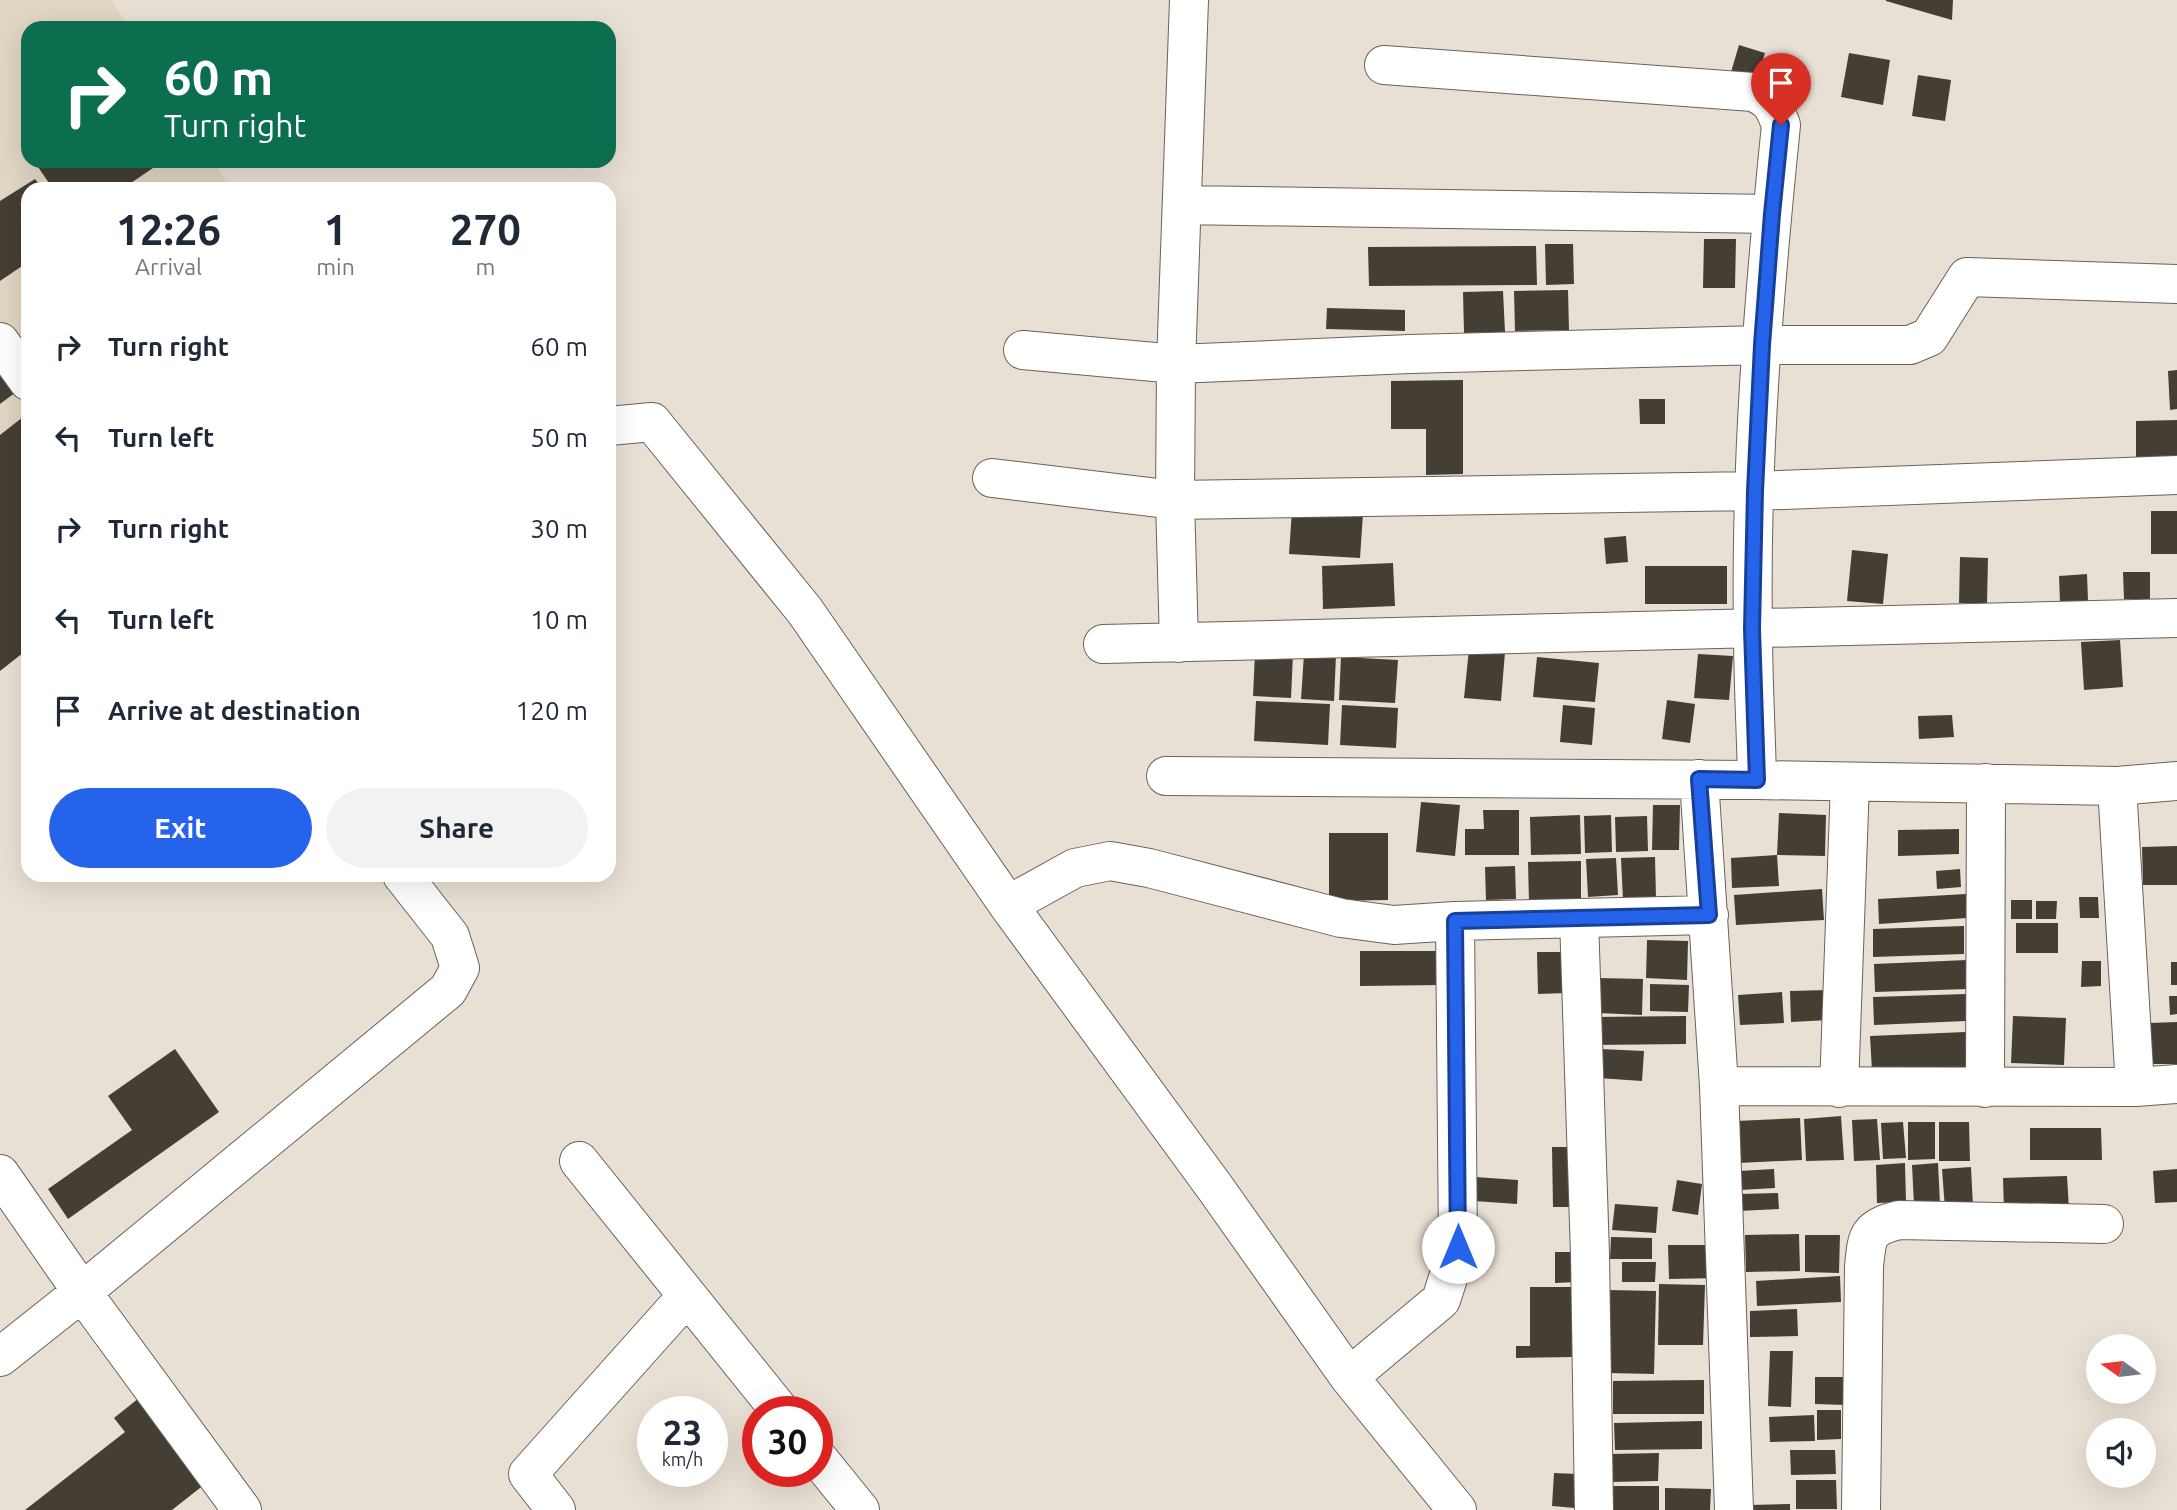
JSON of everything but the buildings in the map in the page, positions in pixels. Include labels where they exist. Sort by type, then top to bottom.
[{"type":"street","points":[[1179,643],[1175,500],[1176,364],[1189,0]]},
{"type":"street","points":[[1384,65],[1753,92],[1767,98],[1774,108],[1781,125],[1762,345],[1755,491],[1752,629],[1757,780]]},
{"type":"street","points":[[1182,205],[1772,214]]},
{"type":"street","points":[[1023,350],[1176,364],[1410,354],[1762,345],[1910,345],[1929,337],[1967,277],[2177,284]]},
{"type":"street","points":[[0,342],[21,371]]},
{"type":"street","points":[[616,425],[652,422],[805,611],[1008,905],[1216,1189],[1349,1377],[1457,1510]]},
{"type":"street","points":[[992,478],[1175,500],[1755,491],[2177,475]]},
{"type":"street","points":[[1103,644],[2177,618]]},
{"type":"street","points":[[1166,776],[1699,779],[2117,786],[2177,781]]},
{"type":"street","points":[[1699,779],[1719,1086],[1734,1510]]},
{"type":"street","points":[[1839,1088],[1850,782]]},
{"type":"street","points":[[1985,1088],[1986,783]]},
{"type":"street","points":[[2117,786],[2135,1087]]},
{"type":"street","points":[[1008,905],[1075,868],[1111,861],[1149,868],[1341,918],[1394,925],[1709,915]]},
{"type":"street","points":[[0,1357],[448,990],[460,968],[450,936],[408,882]]},
{"type":"street","points":[[1579,918],[1590,1255],[1594,1510]]},
{"type":"street","points":[[1349,1377],[1441,1300],[1458,1247],[1455,921]]},
{"type":"street","points":[[1719,1086],[1985,1088],[2135,1087],[2177,1084]]},
{"type":"street","points":[[579,1161],[768,1396]]},
{"type":"street","points":[[0,1174],[82,1292],[242,1510]]},
{"type":"street","points":[[1861,1510],[1864,1267],[1867,1239],[1881,1224],[1899,1220],[2104,1224]]},
{"type":"street","points":[[556,1510],[528,1474],[687,1296]]},
{"type":"street","points":[[833,1477],[860,1510]]},
{"type":"shaded area","points":[[0,0],[111,0],[124,21],[21,21],[21,168],[218,168],[226,182],[21,182],[21,570],[0,583]]},
{"type":"route","points":[[1458,1247],[1455,921],[1709,915],[1699,779],[1757,780],[1752,629],[1755,491],[1762,345],[1781,125]]}]
